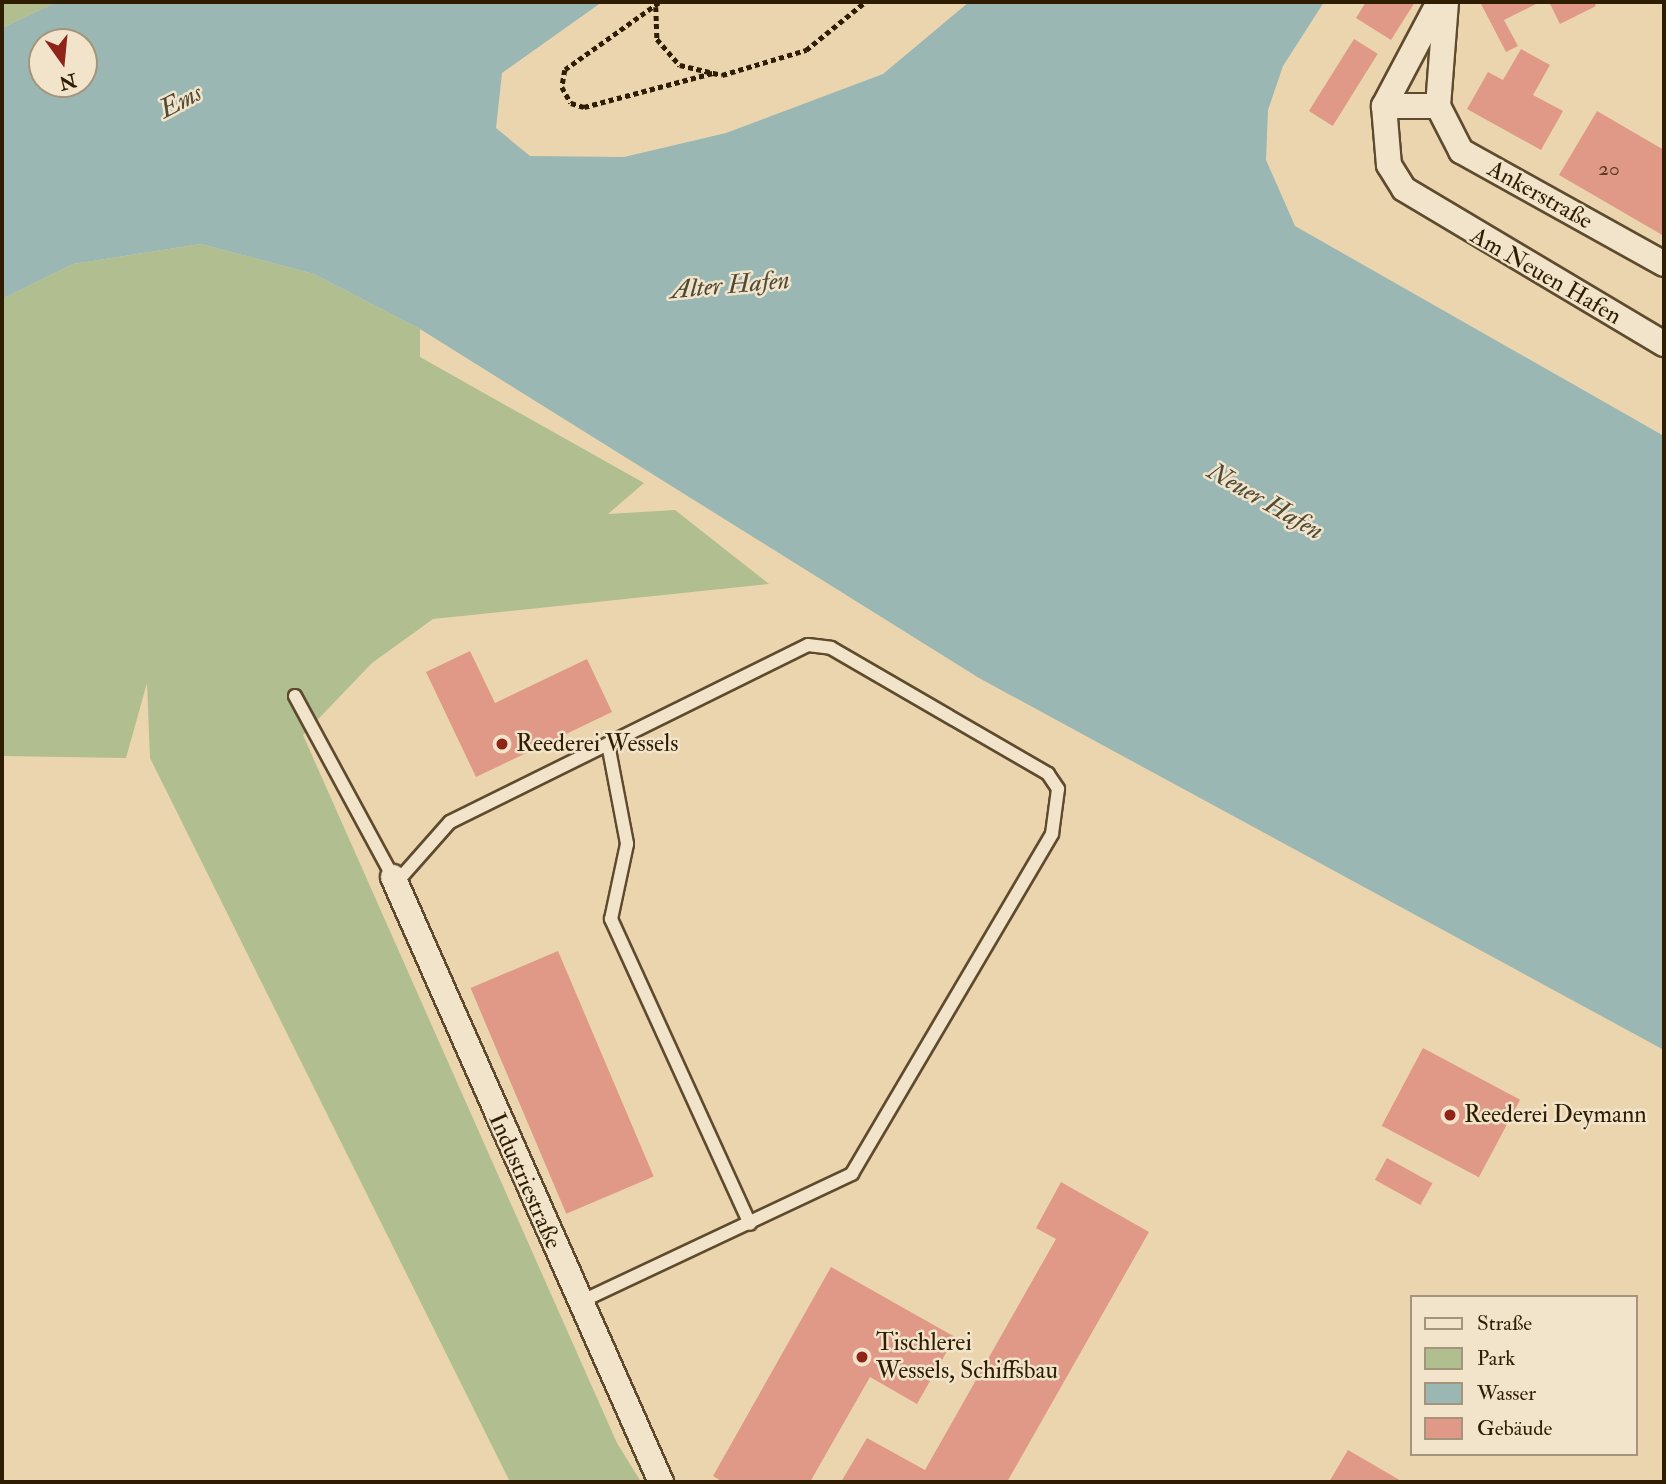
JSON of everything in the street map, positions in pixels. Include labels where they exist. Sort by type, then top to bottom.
[{"type":"street","points":[[1439,2],[1384,106],[1438,106],[1446,2]]},
{"type":"street","name":"Am Neuen Hafen","points":[[1384,106],[1389,165],[1404,189],[1429,209],[1664,344]]},
{"type":"street","name":"Ankerstraße","points":[[1438,106],[1461,151],[1664,264]]},
{"type":"street","name":"Industriestraße","points":[[395,880],[578,1303],[661,1482]]},
{"type":"lane","points":[[295,696],[395,880],[450,822],[808,645],[831,648],[1048,774],[1058,789],[1052,834],[863,1161],[836,1184],[578,1303]]},
{"type":"lane","points":[[608,744],[627,844],[611,919],[750,1224]]},
{"type":"path","points":[[660,2],[565,70],[562,87],[571,103],[584,107],[806,50],[865,2]]},
{"type":"path","points":[[660,2],[653,12],[657,39],[680,65],[713,73]]},
{"type":"green space","points":[[2,2],[57,2],[2,28]]},
{"type":"green space","points":[[201,244],[314,274],[420,329],[420,357],[644,483],[608,514],[675,510],[769,584],[433,619],[372,663],[303,735],[617,1443],[641,1482],[510,1482],[150,758],[147,683],[126,758],[2,756],[2,299],[73,264]]},
{"type":"water","points":[[57,2],[602,2],[502,73],[496,128],[530,156],[624,157],[726,133],[883,74],[969,2],[1324,2],[1283,66],[1268,110],[1266,160],[1295,226],[1664,436],[1664,1050],[979,678],[420,329],[314,274],[201,244],[73,264],[2,299],[2,28]]},
{"type":"building","points":[[1366,2],[1415,2],[1391,40],[1356,18]]},
{"type":"building","points":[[1480,2],[1540,2],[1504,20],[1518,46],[1506,52]]},
{"type":"building","points":[[1549,2],[1594,2],[1596,6],[1560,24]]},
{"type":"building","points":[[1354,39],[1378,54],[1333,126],[1309,111]]},
{"type":"building","points":[[1521,49],[1550,65],[1533,95],[1563,111],[1541,150],[1467,109],[1488,72],[1503,80]]},
{"type":"building","points":[[1597,111],[1664,150],[1664,236],[1559,175]]},
{"type":"building","name":"Reederei Wessels","points":[[470,651],[495,703],[587,659],[612,712],[476,777],[426,672]]},
{"type":"building","points":[[558,951],[654,1177],[566,1214],[471,988]]},
{"type":"building","points":[[1423,1048],[1520,1100],[1479,1177],[1382,1126]]},
{"type":"building","points":[[1387,1158],[1432,1183],[1420,1205],[1375,1180]]},
{"type":"building","points":[[1061,1182],[1149,1232],[1007,1482],[841,1482],[867,1438],[925,1470],[1056,1239],[1036,1228]]},
{"type":"building","name":"Tischlerei Wessels, Schiffsbau","points":[[831,1267],[955,1337],[917,1404],[870,1377],[810,1482],[723,1482],[713,1476]]},
{"type":"building","points":[[1348,1450],[1403,1482],[1329,1482]]},
{"type":"place","name":"Reederei Wessels","points":[[502,744]]},
{"type":"place","name":"Reederei Deymann","points":[[1450,1115]]},
{"type":"place","name":"Tischlerei Wessels, Schiffsbau","points":[[862,1357]]},
{"type":"water label","name":"Ems","points":[[181,102]]},
{"type":"water label","name":"Alter Hafen","points":[[730,286]]},
{"type":"water label","name":"Neuer Hafen","points":[[1265,502]]}]
